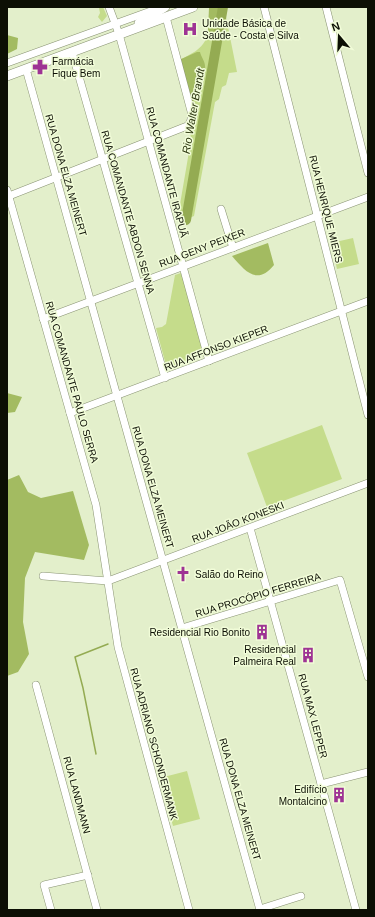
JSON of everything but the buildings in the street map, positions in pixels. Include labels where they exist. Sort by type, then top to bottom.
[{"type":"main road","points":[[119,34],[165,7]]},
{"type":"main road","points":[[7,76],[188,8]]},
{"type":"street","name":"RUA COMANDANTE IRAPUÃ","points":[[109,7],[119,34],[209,361]]},
{"type":"street","points":[[7,63],[161,7]]},
{"type":"street","name":"RUA HENRIQUE MIERS","points":[[264,7],[368,416]]},
{"type":"street","points":[[326,7],[368,173]]},
{"type":"street","points":[[8,193],[56,178],[103,160],[183,129],[190,123],[192,115],[166,17]]},
{"type":"street","name":"RUA COMANDANTE ABDON SENNA","points":[[72,52],[164,378]]},
{"type":"street","name":"RUA DONA ELZA MEINERT","points":[[26,69],[260,909]]},
{"type":"street","name":"RUA COMANDANTE PAULO SERRA","points":[[8,193],[96,506],[108,581]]},
{"type":"street","name":"RUA GENY PEIXER","points":[[43,319],[368,197]]},
{"type":"street","points":[[221,209],[232,248]]},
{"type":"street","name":"RUA AFFONSO KIEPER","points":[[70,413],[368,301]]},
{"type":"street","name":"RUA JOÃO KONESKI","points":[[43,576],[108,581],[368,483]]},
{"type":"street","name":"RUA MAX LEPPER","points":[[250,528],[356,910]]},
{"type":"street","name":"RUA PROCÓPIO FERREIRA","points":[[182,628],[340,580],[368,677]]},
{"type":"street","name":"RUA ADRIANO SCHONDERMANK","points":[[108,581],[119,655],[189,910]]},
{"type":"street","name":"RUA LANDMANN","points":[[36,685],[97,910]]},
{"type":"street","points":[[321,784],[368,772]]},
{"type":"street","points":[[51,910],[44,885],[88,875]]},
{"type":"street","points":[[260,909],[301,896]]},
{"type":"green space","points":[[103,7],[107,16],[102,22],[98,17],[100,13],[99,8]]},
{"type":"green space","points":[[223,7],[221,14],[214,20],[215,31],[209,33],[209,8]]},
{"type":"green space","points":[[224,7],[237,72],[229,73],[226,85],[222,87],[219,99],[215,102],[194,216],[182,221],[178,216],[191,140],[190,130],[195,127],[195,116],[179,60],[196,51],[205,41],[208,28],[209,8]]},
{"type":"green space","points":[[7,35],[18,38],[17,49],[7,54]]},
{"type":"green space","points":[[200,52],[205,70],[201,86],[192,104],[179,60]]},
{"type":"green space","points":[[353,238],[359,264],[337,269],[331,243]]},
{"type":"green space","points":[[268,243],[274,265],[262,275],[252,274],[247,271],[232,256]]},
{"type":"green space","points":[[181,273],[206,354],[170,367],[166,365],[156,328],[162,327],[166,324],[175,275]]},
{"type":"green space","points":[[7,393],[22,397],[15,412],[7,413]]},
{"type":"green space","points":[[322,425],[342,479],[267,507],[247,453]]},
{"type":"green space","points":[[19,475],[28,492],[41,498],[73,491],[89,545],[84,560],[35,552],[25,578],[23,622],[29,654],[18,672],[7,676],[7,480]]},
{"type":"green space","points":[[187,771],[200,819],[173,826],[160,778]]},
{"type":"waterway","name":"Rio Walter Brandt","points":[[186,220],[223,7]]},
{"type":"waterway","name":"Rio Walter Brandt","points":[[96,754],[83,688],[75,657],[108,644]]},
{"type":"place","name":"Unidade Básica de Saúde - Costa e Silva","points":[[190,29]]},
{"type":"place","name":"Farmácia Fique Bem","points":[[40,67]]},
{"type":"place","name":"Salão do Reino","points":[[183,574]]},
{"type":"place","name":"Residencial Rio Bonito","points":[[262,632]]},
{"type":"place","name":"Residencial Palmeira Real","points":[[308,655]]},
{"type":"place","name":"Edifício Montalcino","points":[[339,795]]}]
